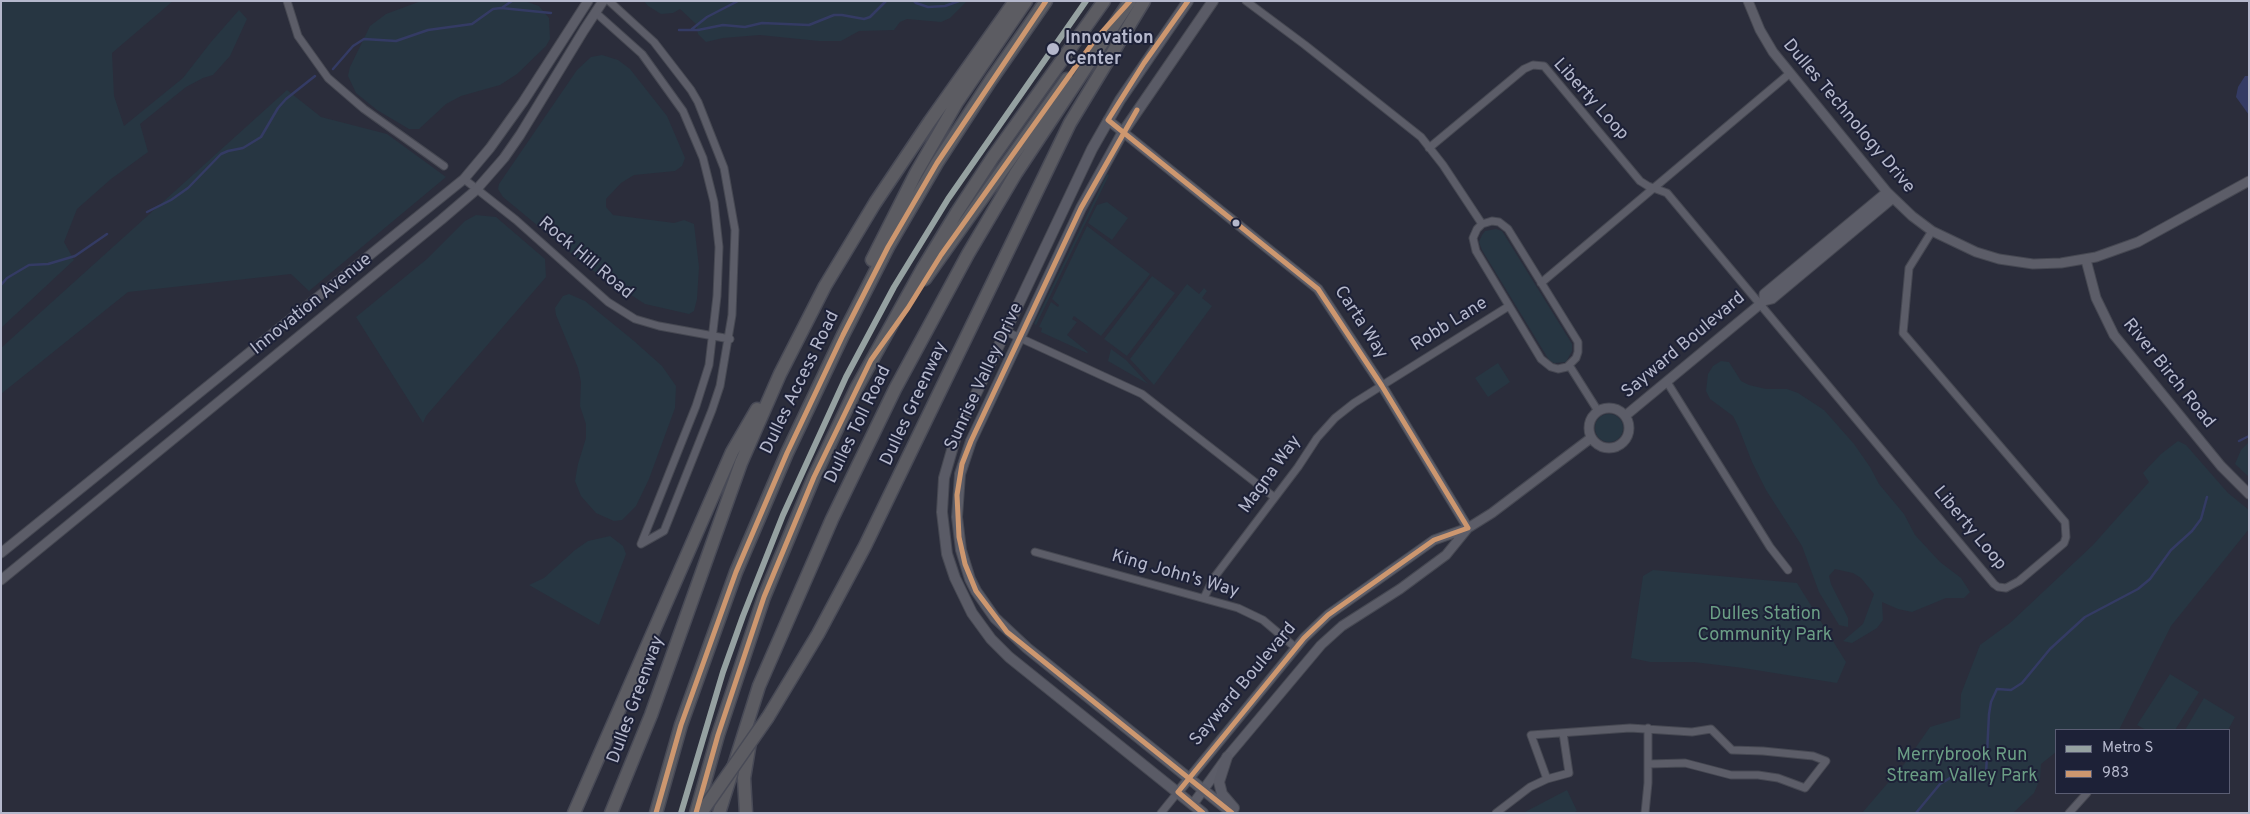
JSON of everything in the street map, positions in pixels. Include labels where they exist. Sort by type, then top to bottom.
[{"type":"highway","points":[[574,813],[736,446],[780,374],[825,286],[875,202],[1015,1]]},
{"type":"highway","points":[[801,422],[819,367],[916,173],[962,93],[1026,1]]},
{"type":"highway","name":"Dulles Access Road","points":[[656,813],[681,725],[721,611],[761,512],[801,422],[843,335],[907,213],[963,122],[1046,1]]},
{"type":"highway","points":[[696,813],[728,704],[767,589],[818,470],[871,360],[923,268],[970,192],[1104,1]]},
{"type":"highway","name":"Dulles Greenway","points":[[700,813],[768,717],[818,634],[883,511],[1040,181],[1070,123],[1144,1]]},
{"type":"highway","points":[[871,360],[908,308],[941,255],[1094,41],[1129,2]]},
{"type":"highway","name":"Dulles Toll Road","points":[[719,813],[759,686],[860,458],[949,288],[1016,173],[1129,2]]},
{"type":"highway","name":"Dulles Greenway","points":[[611,813],[648,723],[729,494],[780,374]]},
{"type":"highway","points":[[746,813],[745,766],[780,639]]},
{"type":"main road","name":"Sunrise Valley Drive","points":[[1188,1],[1144,64],[1092,149],[956,436],[944,478],[942,496],[943,532],[954,578],[972,613],[1000,648],[1178,792],[1190,809],[1203,813]]},
{"type":"main road","name":"Sunrise Valley Drive","points":[[1213,1],[1123,132],[1081,208],[971,441],[960,474],[957,517],[961,550],[970,579],[985,605],[1008,632],[1232,813]]},
{"type":"main road","points":[[1227,757],[1220,776],[1220,789],[1226,800],[1238,813]]},
{"type":"street","points":[[287,1],[298,36],[328,78],[364,108],[444,166]]},
{"type":"street","name":"Innovation Avenue","points":[[1,580],[476,190],[504,158],[520,135],[603,1]]},
{"type":"street","points":[[609,1],[654,42],[691,90],[724,168],[735,230],[735,282],[730,338]]},
{"type":"street","points":[[1246,1],[1306,45],[1421,137],[1443,165],[1482,224]]},
{"type":"street","name":"Dulles Technology Drive","points":[[1748,1],[1766,42],[1789,74],[1890,195],[1912,216],[1932,231],[1966,248],[2005,260],[2046,264],[2086,260],[2106,255],[2138,242],[2249,181]]},
{"type":"street","name":"Innovation Avenue","points":[[1,553],[464,179],[523,102],[584,2],[642,54],[683,111],[703,158],[714,202],[719,247],[719,273],[713,336],[708,365],[696,406],[641,544],[664,531],[712,410],[724,369],[730,338]]},
{"type":"street","name":"Liberty Loop","points":[[1429,148],[1524,69],[1539,65],[1548,70],[1640,180],[1652,190],[1667,193],[1762,302],[1994,584],[1998,587],[2006,588],[2019,581],[2064,543],[2066,537],[2065,522],[1903,333],[1909,268],[1932,231]]},
{"type":"street","points":[[1541,282],[1789,74]]},
{"type":"street","name":"Carta Way","points":[[1108,120],[1318,289],[1382,386],[1468,528]]},
{"type":"street","name":"Rock Hill Road","points":[[464,179],[516,220],[608,302],[635,319],[730,338]]},
{"type":"street","name":"Sayward Boulevard","points":[[1625,416],[1762,302],[1772,299],[1890,195]]},
{"type":"street","points":[[1492,221],[1505,226],[1541,282],[1578,342],[1578,352],[1569,365],[1558,369],[1545,364],[1473,244],[1473,238],[1482,224],[1492,221]]},
{"type":"street","name":"River Birch Road","points":[[2086,260],[2096,298],[2114,335],[2221,466],[2249,494]]},
{"type":"street","name":"Robb Lane","points":[[1382,386],[1509,306]]},
{"type":"street","points":[[1005,331],[1142,394],[1274,497]]},
{"type":"street","points":[[1569,365],[1598,411],[1590,420],[1589,433],[1591,438]]},
{"type":"street","points":[[1667,382],[1770,547],[1788,570]]},
{"type":"street","name":"Magna Way","points":[[1204,598],[1213,579],[1292,475],[1317,438],[1335,418],[1354,403],[1382,386]]},
{"type":"street","name":"Sayward Boulevard","points":[[1178,792],[1188,777],[1296,648],[1328,615],[1434,540],[1468,528],[1506,503],[1591,438],[1601,447],[1607,448],[1620,445],[1628,435],[1629,428],[1625,416],[1615,409],[1603,408],[1598,411]]},
{"type":"street","name":"Sayward Boulevard","points":[[1190,809],[1227,757],[1332,635],[1446,555],[1468,528]]},
{"type":"street","name":"King John's Way","points":[[1035,552],[1204,598],[1251,613],[1263,620],[1296,648]]},
{"type":"street","points":[[1644,813],[1648,764],[1648,728]]},
{"type":"street","points":[[1547,779],[1531,735],[1648,728],[1692,732],[1711,729],[1732,750],[1812,756],[1826,761],[1805,788],[1778,778],[1758,775],[1731,775],[1685,762],[1648,764]]},
{"type":"street","points":[[1496,813],[1512,799],[1547,779],[1569,772],[1563,732]]},
{"type":"street","points":[[1161,813],[1178,792]]},
{"type":"street","points":[[2071,812],[2087,794]]},
{"type":"green space","points":[[1,1],[173,1],[112,53],[114,96],[124,126],[183,78],[239,10],[247,19],[230,56],[213,75],[186,87],[140,124],[148,152],[111,179],[77,209],[64,242],[74,260],[1,328]]},
{"type":"green space","points":[[421,1],[525,1],[539,6],[549,18],[550,39],[546,46],[517,74],[500,85],[461,96],[446,104],[419,129],[409,129],[377,110],[356,93],[348,76],[350,67],[370,26],[386,14]]},
{"type":"green space","points":[[644,1],[967,1],[950,18],[941,22],[907,19],[900,22],[894,30],[859,31],[841,41],[819,41],[760,35],[723,38],[706,42],[698,34],[696,24],[680,9],[673,13],[661,14],[648,6]]},
{"type":"green space","points":[[602,55],[618,60],[630,69],[667,116],[685,158],[682,166],[675,171],[634,175],[621,183],[606,199],[606,207],[613,215],[674,223],[684,220],[694,224],[699,267],[697,299],[694,311],[689,314],[645,304],[589,268],[503,197],[498,189],[499,184],[577,70],[591,57]]},
{"type":"green space","points":[[287,90],[321,117],[387,134],[446,177],[309,291],[291,274],[128,292],[1,394],[1,348]]},
{"type":"green space","points":[[1107,174],[1109,175],[1036,325],[1034,324]]},
{"type":"green space","points":[[1107,202],[1128,218],[1112,240],[1088,223],[1097,205]]},
{"type":"green space","points":[[476,215],[496,217],[545,259],[546,277],[426,416],[423,423],[356,317],[427,259],[465,221]]},
{"type":"green space","points":[[1087,226],[1150,274],[1101,336],[1074,316],[1072,319],[1077,322],[1067,335],[1087,353],[1041,332],[1042,328],[1039,327],[1051,302],[1058,307],[1059,305],[1052,299]]},
{"type":"green space","points":[[1496,229],[1502,231],[1572,344],[1572,351],[1566,362],[1554,363],[1549,360],[1482,250],[1479,242],[1482,235],[1485,231]]},
{"type":"green space","points":[[1152,276],[1175,293],[1127,356],[1104,339]]},
{"type":"green space","points":[[1187,284],[1199,294],[1204,288],[1207,291],[1202,298],[1212,306],[1154,385],[1130,359]]},
{"type":"green space","points":[[569,294],[585,301],[634,341],[662,366],[676,386],[675,408],[649,479],[636,506],[622,520],[614,521],[596,513],[581,496],[575,481],[586,438],[586,424],[580,406],[581,382],[578,368],[556,315],[555,308],[563,296]]},
{"type":"green space","points":[[1111,349],[1126,360],[1148,384],[1108,361]]},
{"type":"green space","points":[[1721,361],[1729,362],[1741,381],[1749,385],[1766,389],[1787,389],[1798,393],[1824,410],[1854,444],[1879,484],[1904,514],[1915,535],[1940,562],[1961,578],[1970,592],[1964,598],[1946,598],[1912,612],[1898,609],[1882,602],[1883,620],[1877,628],[1852,643],[1843,641],[1863,624],[1874,594],[1861,578],[1853,573],[1835,569],[1829,576],[1831,584],[1848,618],[1848,627],[1839,625],[1819,592],[1802,546],[1766,490],[1733,416],[1710,399],[1706,391],[1708,374],[1713,366]]},
{"type":"green space","points":[[1498,363],[1510,382],[1488,397],[1475,378]]},
{"type":"green space","points":[[1609,414],[1619,418],[1623,428],[1619,438],[1609,442],[1599,438],[1595,428],[1599,418]]},
{"type":"green space","name":"Merrybrook Run Stream Valley Park","points":[[2178,441],[2186,445],[2228,493],[2249,510],[2249,529],[2171,626],[2120,729],[2055,729],[2055,753],[2041,764],[2040,779],[2034,793],[2013,813],[1862,813],[1905,763],[1930,727],[1960,718],[1961,694],[1980,645],[2010,623],[2093,545],[2149,482],[2143,473],[2161,454]]},
{"type":"green space","points":[[2249,442],[2249,477],[2235,464],[2241,450]]},
{"type":"green space","points":[[610,536],[623,546],[626,554],[599,625],[529,585],[544,578],[588,541]]},
{"type":"green space","name":"Dulles Station Community Park","points":[[1653,570],[1797,583],[1846,662],[1837,683],[1694,662],[1650,662],[1631,658],[1643,576]]},
{"type":"green space","points":[[2170,674],[2199,692],[2176,729],[2144,729],[2137,725]]},
{"type":"green space","points":[[2204,698],[2235,717],[2229,729],[2186,729]]},
{"type":"green space","points":[[1567,790],[1577,811],[1573,813],[1523,813]]},
{"type":"water","points":[[2245,76],[2249,76],[2249,115],[2236,97],[2238,87]]},
{"type":"waterway","points":[[503,7],[512,1]]},
{"type":"waterway","points":[[692,29],[707,17],[738,1]]},
{"type":"waterway","points":[[679,30],[698,30],[723,25],[745,27],[762,23],[809,25],[834,15],[864,19],[870,17],[886,1]]},
{"type":"waterway","points":[[914,1],[928,7],[945,6],[959,1]]},
{"type":"waterway","points":[[333,69],[353,46],[364,39],[396,41],[428,30],[472,24],[493,9],[501,8],[551,13]]},
{"type":"waterway","points":[[147,212],[171,200],[188,188],[221,154],[243,148],[261,137],[278,108],[286,99],[315,76]]},
{"type":"waterway","points":[[1,285],[7,278],[29,265],[48,264],[75,256],[107,234]]},
{"type":"waterway","points":[[2239,441],[2249,436]]},
{"type":"waterway","points":[[1916,813],[1940,784],[1955,775],[1971,776],[1979,780],[1986,774],[1989,714],[1991,702],[1997,689],[2011,690],[2022,683],[2050,649],[2085,617],[2138,589],[2150,579],[2171,550],[2192,531],[2201,519],[2207,497]]},
{"type":"metro line","name":"S","points":[[681,813],[723,672],[743,616],[783,515],[846,377],[894,287],[948,199],[1086,1]]},
{"type":"transit line","name":"983","points":[[656,813],[681,725],[736,572],[787,453],[843,335],[888,247],[937,163],[1046,1]]},
{"type":"transit line","name":"983","points":[[696,813],[718,735],[764,597],[814,477],[871,360],[908,308],[941,255],[1094,41],[1130,1]]},
{"type":"transit line","name":"983","points":[[1188,1],[1144,63],[1108,120],[1318,289],[1382,386],[1468,528],[1434,540],[1328,615],[1304,638],[1178,792],[1203,813]]},
{"type":"transit line","name":"983","points":[[1137,110],[1081,208],[971,441],[962,464],[957,495],[959,537],[965,564],[976,591],[1007,632],[1232,813]]},
{"type":"place","name":"Innovation Center","points":[[1053,49]]}]
